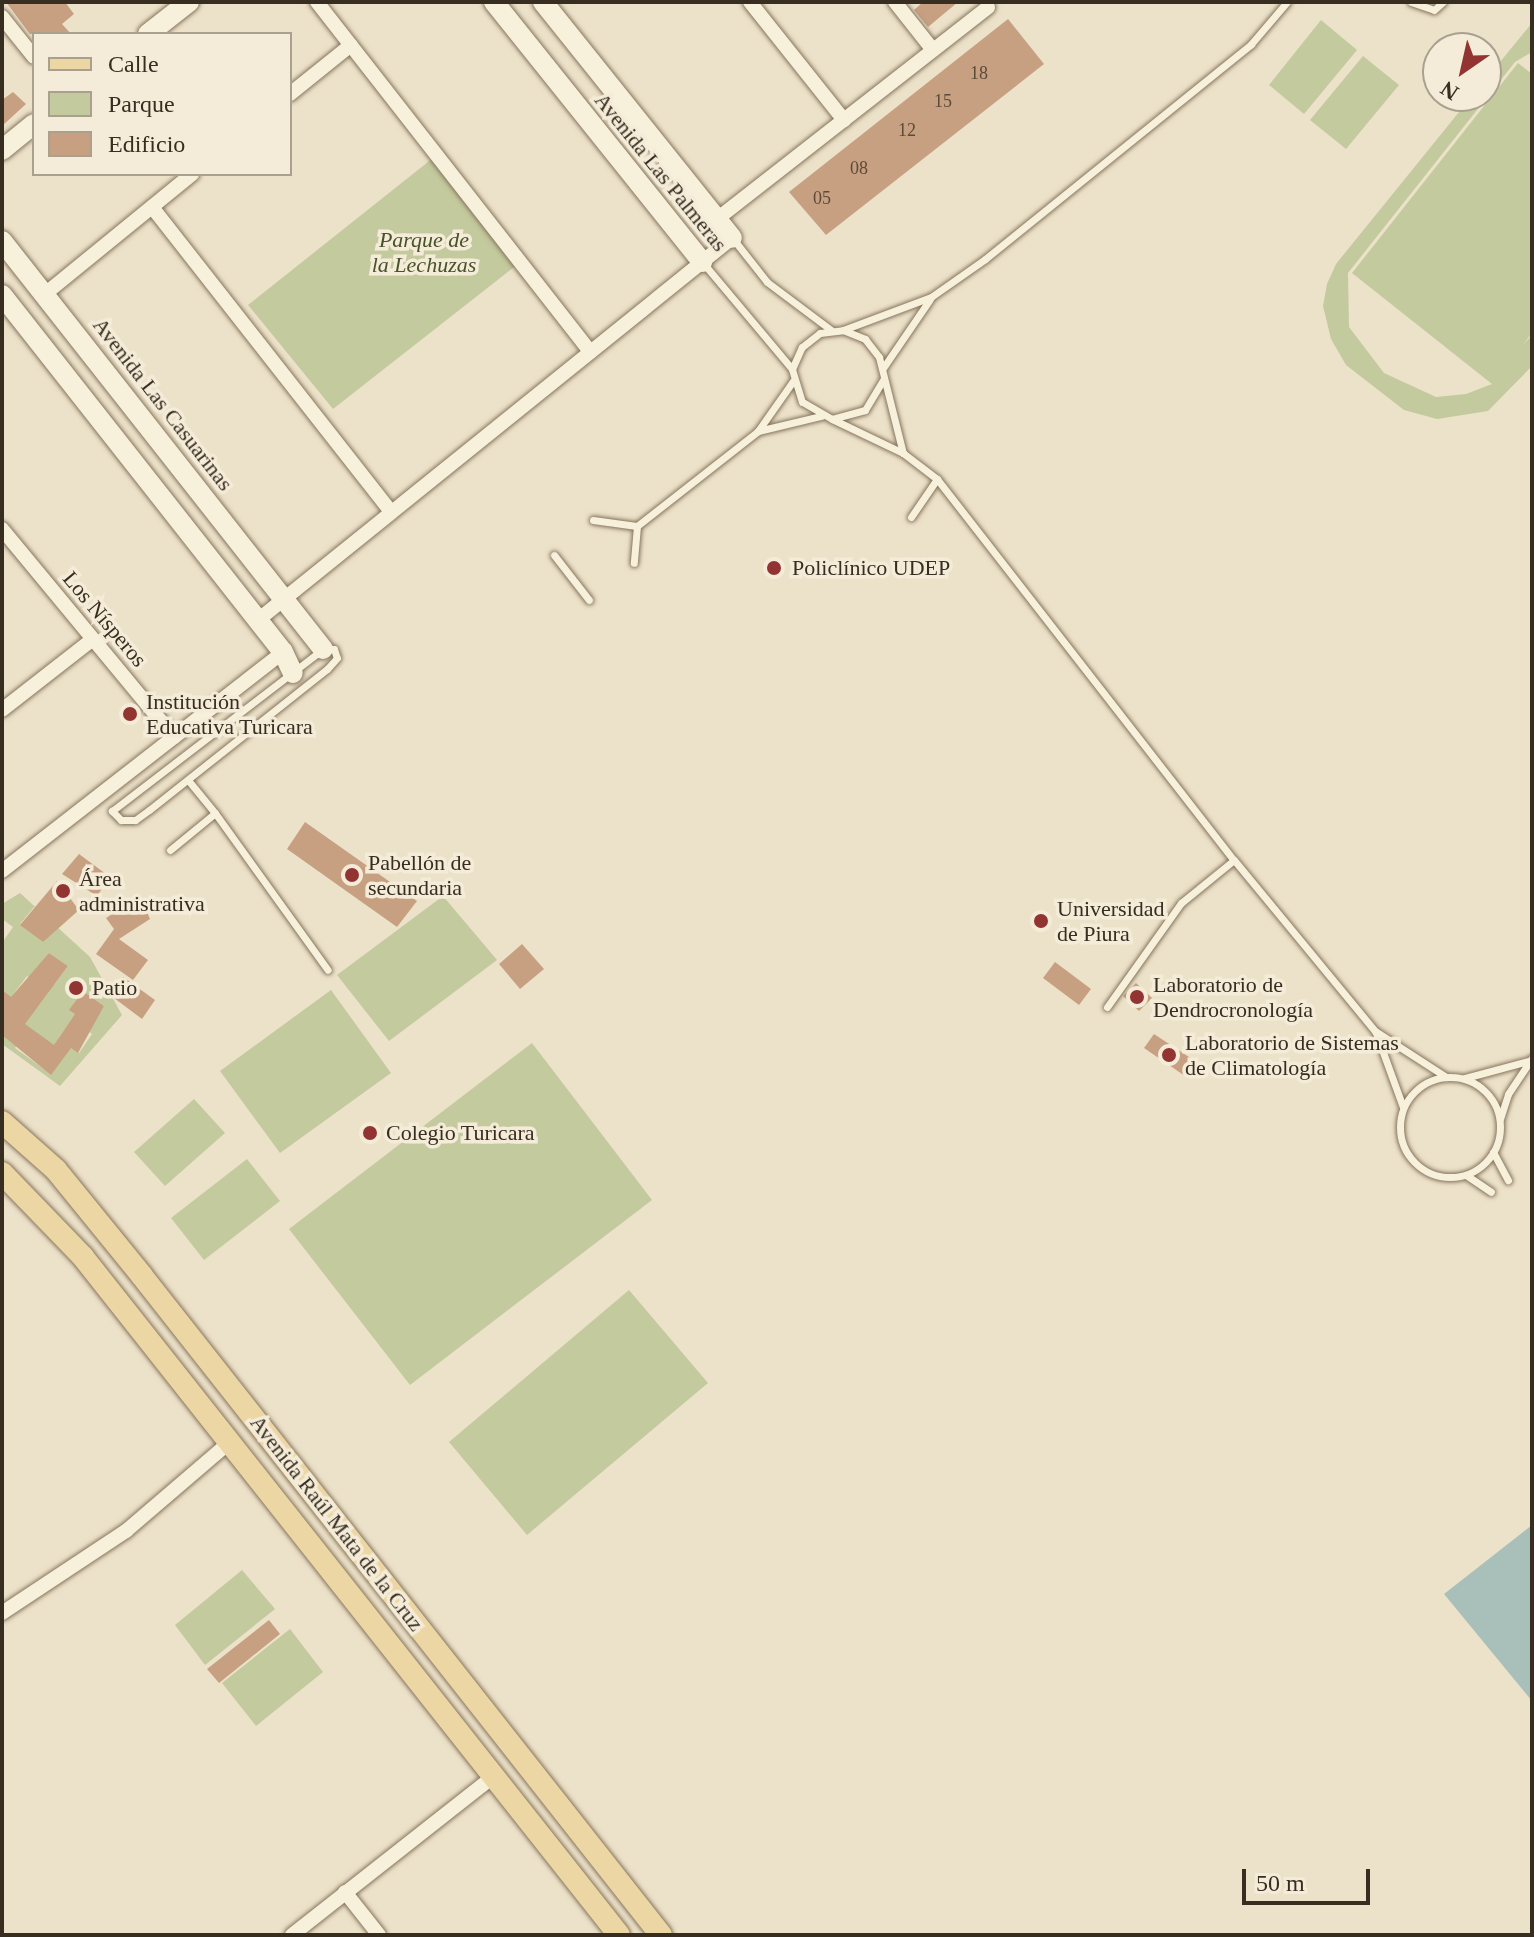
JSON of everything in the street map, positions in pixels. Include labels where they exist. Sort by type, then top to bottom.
[{"type":"main road","name":"Avenida Raúl Mata de la Cruz","points":[[2,1122],[56,1170],[104,1229],[661,1935]]},
{"type":"main road","name":"Avenida Raúl Mata de la Cruz","points":[[2,1173],[83,1257],[619,1935]]},
{"type":"street","points":[[151,32],[189,2]]},
{"type":"street","points":[[317,2],[590,352]]},
{"type":"street","name":"Avenida Las Palmeras","points":[[494,2],[702,262]]},
{"type":"street","name":"Avenida Las Palmeras","points":[[543,2],[732,238]]},
{"type":"street","points":[[750,2],[844,120]]},
{"type":"street","points":[[895,2],[933,50]]},
{"type":"street","points":[[717,219],[988,7]]},
{"type":"street","points":[[2,17],[32,54]]},
{"type":"street","points":[[292,92],[351,45]]},
{"type":"street","points":[[2,150],[32,126]]},
{"type":"street","points":[[45,294],[190,176]]},
{"type":"street","points":[[152,207],[391,512]]},
{"type":"street","points":[[258,620],[732,238]]},
{"type":"street","name":"Avenida Las Casuarinas","points":[[2,241],[323,649]]},
{"type":"street","points":[[2,295],[283,652],[293,673]]},
{"type":"street","name":"Los Nísperos","points":[[2,529],[174,737]]},
{"type":"street","points":[[2,710],[93,639]]},
{"type":"street","points":[[2,871],[283,652]]},
{"type":"street","points":[[2,1613],[126,1531],[230,1442]]},
{"type":"street","points":[[292,1935],[345,1892],[357,1875],[494,1776]]},
{"type":"street","points":[[345,1892],[379,1935]]},
{"type":"lane","points":[[1287,2],[1251,44],[931,297],[843,330],[831,330],[802,347],[792,369],[793,381],[802,402],[821,416],[903,453],[937,479],[1234,860],[1375,1031],[1446,1077]]},
{"type":"lane","points":[[1411,2],[1434,10],[1443,2]]},
{"type":"lane","name":"Avenida Las Palmeras","points":[[732,238],[767,282],[831,330]]},
{"type":"lane","name":"Avenida Las Palmeras","points":[[702,262],[792,369]]},
{"type":"lane","points":[[883,369],[931,297]]},
{"type":"lane","points":[[843,330],[865,339],[883,369],[883,380],[903,453]]},
{"type":"lane","points":[[832,419],[865,410],[883,380]]},
{"type":"lane","points":[[593,520],[637,526],[758,431],[793,381]]},
{"type":"lane","points":[[758,431],[821,416]]},
{"type":"lane","points":[[911,517],[937,479]]},
{"type":"lane","points":[[634,563],[637,526]]},
{"type":"lane","points":[[554,555],[589,600]]},
{"type":"lane","points":[[323,649],[334,649],[337,658],[327,669],[188,780],[135,820],[121,820],[112,811],[293,673],[323,649]]},
{"type":"lane","points":[[188,780],[328,970]]},
{"type":"lane","points":[[170,850],[215,813]]},
{"type":"lane","points":[[1107,1007],[1181,903],[1234,860]]},
{"type":"lane","points":[[1375,1031],[1403,1108],[1400,1136],[1413,1161],[1437,1175],[1466,1175],[1491,1192]]},
{"type":"lane","points":[[1403,1108],[1416,1090],[1446,1077],[1463,1078],[1530,1060]]},
{"type":"lane","points":[[1466,1175],[1493,1152],[1500,1121],[1530,1060]]},
{"type":"lane","points":[[1463,1078],[1492,1099],[1500,1121]]},
{"type":"lane","points":[[1493,1152],[1508,1180]]},
{"type":"green space","points":[[1321,20],[1357,50],[1304,114],[1269,85]]},
{"type":"green space","points":[[1532,23],[1532,52],[1515,62],[1502,78],[1502,60]]},
{"type":"green space","points":[[1363,56],[1399,85],[1346,149],[1310,120]]},
{"type":"green space","points":[[1518,63],[1532,74],[1532,333],[1522,346],[1532,335],[1532,366],[1488,411],[1437,419],[1404,410],[1346,365],[1331,339],[1323,306],[1327,284],[1336,264],[1459,112],[1475,112],[1348,273],[1349,327],[1384,373],[1436,397],[1466,394],[1492,384],[1352,273],[1479,112],[1502,112],[1502,83]]},
{"type":"green space","name":"Parque de la Lechuzas","points":[[438,154],[523,260],[333,409],[248,305]]},
{"type":"green space","name":"Patio","points":[[20,893],[39,911],[34,907],[20,924],[43,942],[55,925],[90,957],[122,1015],[60,1086],[2,1044],[2,943],[13,927],[2,919],[2,904]],"holes":[[[49,953],[68,966],[54,985],[36,972]],[[27,976],[49,992],[33,1012],[12,996]],[[83,991],[104,1006],[91,1024]],[[72,1019],[92,1034],[79,1053],[58,1039]],[[29,1027],[51,1074],[15,1048]]]},
{"type":"green space","points":[[443,896],[497,960],[389,1041],[337,975]]},
{"type":"green space","points":[[331,990],[391,1073],[280,1153],[220,1071]]},
{"type":"green space","points":[[532,1043],[652,1200],[410,1385],[289,1229]]},
{"type":"green space","points":[[194,1099],[225,1133],[165,1186],[134,1152]]},
{"type":"green space","points":[[247,1159],[280,1201],[204,1260],[171,1218]]},
{"type":"green space","points":[[629,1290],[708,1383],[527,1535],[449,1442]]},
{"type":"green space","points":[[242,1570],[275,1609],[205,1665],[175,1625]]},
{"type":"green space","points":[[290,1629],[323,1672],[256,1726],[222,1683]]},
{"type":"water","points":[[1532,1525],[1532,1701],[1444,1594]]},
{"type":"building","points":[[6,2],[65,2],[74,14],[62,24],[69,32],[30,34]]},
{"type":"building","points":[[923,2],[958,2],[928,27],[914,10]]},
{"type":"building","points":[[1008,19],[1044,64],[826,235],[789,192]]},
{"type":"building","points":[[13,92],[26,104],[2,126],[2,100]]},
{"type":"building","name":"Pabellón de secundaria","points":[[305,822],[417,901],[397,927],[287,849]]},
{"type":"building","points":[[79,854],[110,877],[97,896],[62,874]]},
{"type":"building","points":[[57,881],[79,910],[43,942],[20,925]]},
{"type":"building","points":[[140,896],[150,919],[119,939],[148,960],[133,980],[96,954],[114,929],[106,918]]},
{"type":"building","points":[[522,944],[544,969],[520,989],[499,964]]},
{"type":"building","points":[[49,953],[68,966],[25,1024],[54,1045],[75,1014],[69,1010],[83,991],[104,1006],[78,1053],[71,1048],[51,1075],[2,1035],[2,990],[11,997]]},
{"type":"building","points":[[1055,962],[1091,989],[1079,1005],[1043,978]]},
{"type":"building","points":[[123,977],[155,1000],[142,1019],[110,995]]},
{"type":"building","name":"Laboratorio de Dendrocronología","points":[[1136,983],[1152,998],[1139,1011],[1123,996]]},
{"type":"building","name":"Laboratorio de Sistemas de Climatología","points":[[1154,1034],[1195,1061],[1185,1076],[1144,1048]]},
{"type":"building","points":[[269,1620],[280,1634],[219,1683],[207,1669]]},
{"type":"place","name":"Policlínico UDEP","points":[[774,568]]},
{"type":"place","name":"Institución Educativa Turicara","points":[[130,714]]},
{"type":"place","name":"Pabellón de secundaria","points":[[352,875]]},
{"type":"place","name":"Área administrativa","points":[[63,891]]},
{"type":"place","name":"Universidad de Piura","points":[[1041,921]]},
{"type":"place","name":"Patio","points":[[76,988]]},
{"type":"place","name":"Laboratorio de Dendrocronología","points":[[1137,997]]},
{"type":"place","name":"Laboratorio de Sistemas de Climatología","points":[[1169,1055]]},
{"type":"place","name":"Colegio Turicara","points":[[370,1133]]}]
